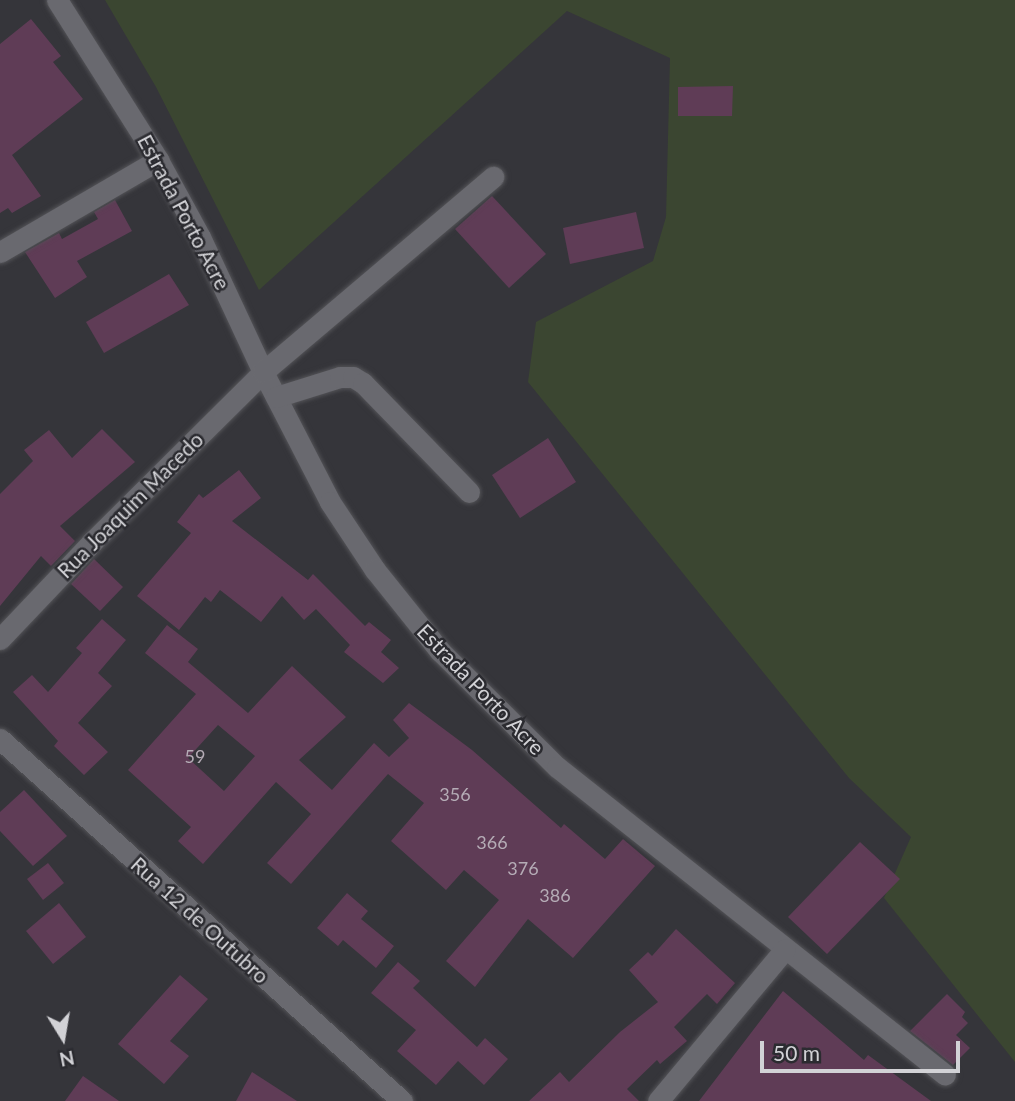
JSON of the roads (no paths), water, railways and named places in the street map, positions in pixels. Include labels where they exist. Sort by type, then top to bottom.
[{"type":"street","name":"Estrada Porto Acre","points":[[57,0],[158,160],[200,237],[263,372],[330,502],[375,570],[440,651],[557,767],[944,1075]]},
{"type":"street","points":[[0,252],[158,160]]},
{"type":"street","name":"Rua Joaquim Macedo","points":[[0,639],[92,542],[263,372],[494,177]]},
{"type":"street","points":[[276,397],[340,377],[353,377],[363,383],[469,492]]},
{"type":"street","name":"Rua 12 de Outubro","points":[[0,738],[402,1101]]},
{"type":"street","points":[[658,1101],[785,949]]}]
